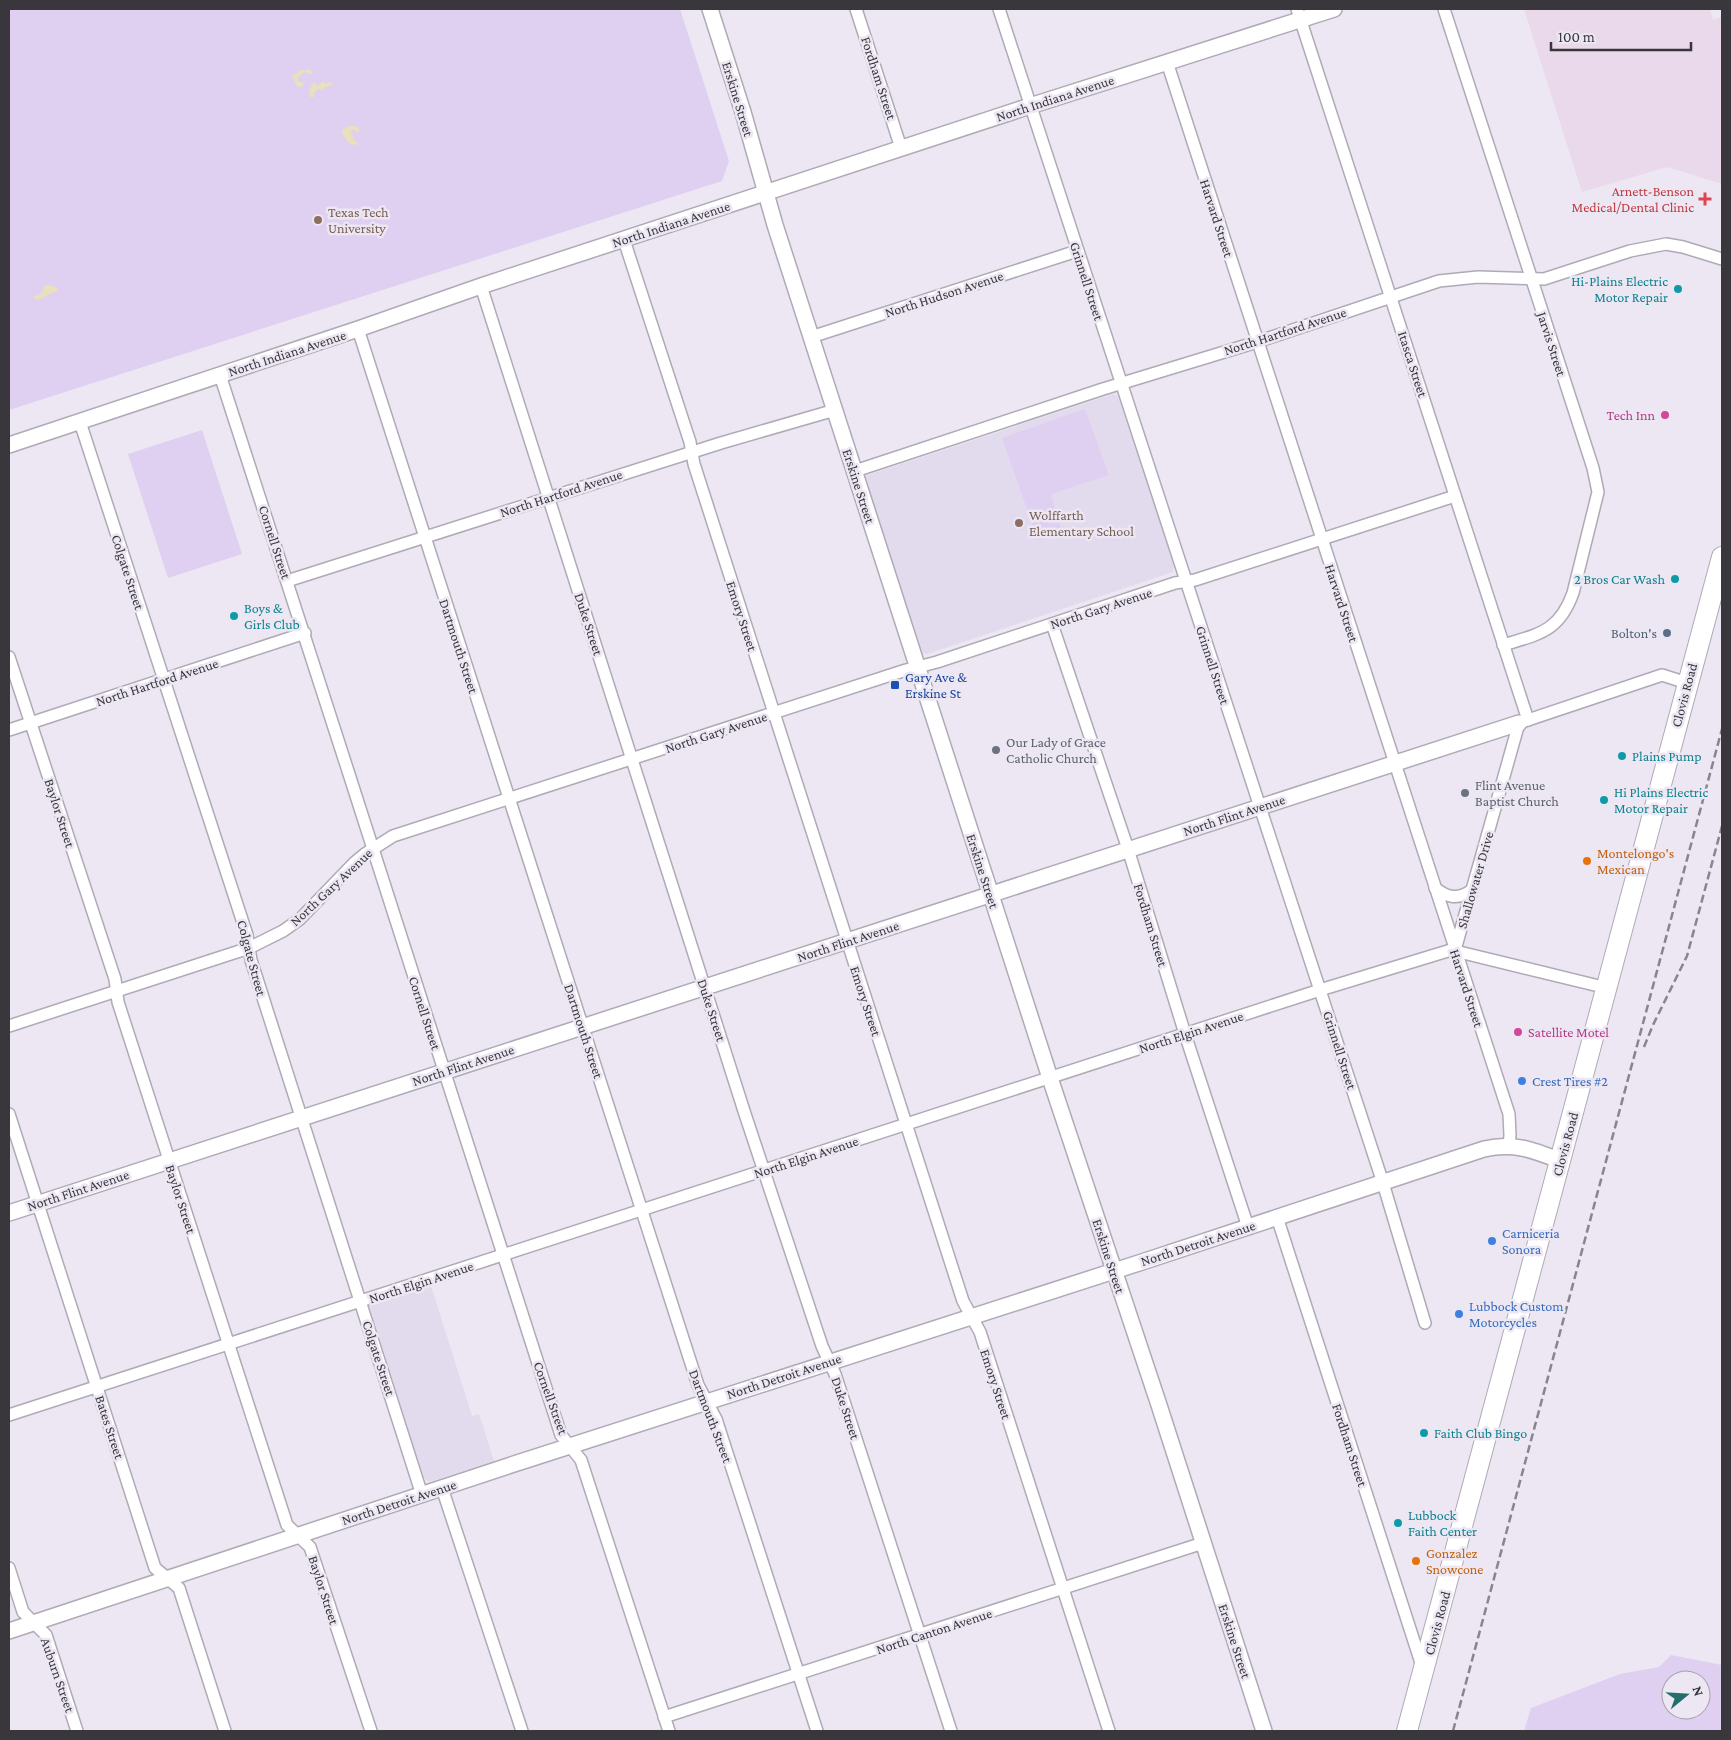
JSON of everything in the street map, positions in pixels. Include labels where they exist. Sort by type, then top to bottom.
[{"type":"highway","name":"Clovis Road","points":[[1407,1731],[1722,557]]},
{"type":"street","name":"Erskine Street","points":[[710,9],[811,337],[990,894],[1264,1731]]},
{"type":"street","name":"Fordham Street","points":[[856,9],[901,148]]},
{"type":"street","name":"Grinnell Street","points":[[999,9],[1383,1182],[1425,1323]]},
{"type":"street","name":"North Indiana Avenue","points":[[9,445],[481,286],[1167,62],[1299,14],[1334,9]]},
{"type":"street","name":"Jarvis Street","points":[[1444,9],[1593,468],[1598,492],[1573,593],[1567,609],[1559,620],[1548,629],[1504,645]]},
{"type":"street","name":"Itasca Street","points":[[1299,14],[1504,645],[1523,722]]},
{"type":"street","name":"Harvard Street","points":[[1167,62],[1256,342],[1509,1114],[1509,1146]]},
{"type":"street","name":"Emory Street","points":[[624,240],[690,442],[694,464],[773,713],[963,1301],[980,1332],[1109,1731]]},
{"type":"street","name":"North Hartford Avenue","points":[[855,471],[1439,282],[1478,278],[1544,279],[1630,251],[1666,244],[1683,247],[1722,259]]},
{"type":"street","name":"North Hudson Avenue","points":[[811,337],[1078,251]]},
{"type":"street","name":"Duke Street","points":[[481,286],[704,987],[822,1346],[835,1374],[951,1731]]},
{"type":"street","name":"Dartmouth Street","points":[[358,329],[698,1386],[716,1419],[817,1731]]},
{"type":"street","name":"Cornell Street","points":[[220,375],[305,634],[561,1434],[581,1460],[669,1731]]},
{"type":"street","name":"North Hartford Avenue","points":[[287,581],[692,452],[835,410]]},
{"type":"street","name":"Colgate Street","points":[[80,422],[247,935],[251,960],[422,1494]]},
{"type":"street","name":"North Gary Avenue","points":[[9,1026],[249,948],[283,931],[300,919],[354,863],[392,836],[1175,583],[1186,582],[1455,496]]},
{"type":"street","name":"Fordham Street","points":[[1052,624],[1128,849],[1185,1034],[1248,1227]]},
{"type":"street","name":"North Hartford Avenue","points":[[9,730],[305,634]]},
{"type":"street","name":"Baylor Street","points":[[9,657],[115,979],[118,1002],[287,1525],[310,1547],[371,1731]]},
{"type":"street","name":"North Flint Avenue","points":[[9,1213],[847,942],[1128,849],[1260,808],[1662,675],[1687,683]]},
{"type":"street","name":"Shallowater Drive","points":[[1455,950],[1523,722]]},
{"type":"street","points":[[1435,888],[1451,898],[1462,896],[1472,890]]},
{"type":"street","name":"North Elgin Avenue","points":[[9,1415],[1320,990],[1451,950],[1607,988]]},
{"type":"street","name":"Bates Street","points":[[9,1114],[155,1568],[180,1588],[225,1731]]},
{"type":"street","name":"North Detroit Avenue","points":[[9,1631],[422,1494],[1248,1227],[1484,1148],[1524,1147],[1561,1161]]},
{"type":"street","name":"Fordham Street","points":[[1277,1217],[1424,1672]]},
{"type":"street","points":[[442,1488],[522,1731]]},
{"type":"street","name":"North Canton Avenue","points":[[664,1717],[920,1636],[1203,1543]]},
{"type":"street","name":"Auburn Street","points":[[9,1568],[23,1612],[46,1635],[77,1731]]},
{"type":"shaded area","name":"Texas Tech University","points":[[9,9],[680,9],[729,161],[722,181],[9,410]]},
{"type":"shaded area","points":[[1524,9],[1710,9],[1713,20],[1722,17],[1722,184],[1667,167],[1582,192]]},
{"type":"shaded area","name":"Wolffarth Elementary School","points":[[1113,394],[1118,396],[1174,565],[1173,572],[927,654],[920,652],[864,479],[865,476]]},
{"type":"shaded area","points":[[1085,409],[1109,475],[1051,494],[1062,532],[1038,540],[1002,438]]},
{"type":"shaded area","points":[[202,430],[242,554],[168,578],[128,454]]},
{"type":"shaded area","points":[[430,1283],[472,1416],[479,1414],[494,1461],[429,1482],[424,1478],[369,1305],[370,1303]]},
{"type":"shaded area","points":[[1671,1655],[1722,1665],[1722,1731],[1524,1731],[1531,1708],[1620,1674],[1659,1667]]},
{"type":"sand","points":[[302,69],[304,71],[309,69],[313,73],[304,72],[298,77],[298,81],[304,84],[301,87],[297,86],[292,76]]},
{"type":"sand","points":[[323,81],[326,84],[332,82],[333,85],[325,87],[321,91],[321,89],[318,89],[314,93],[314,97],[310,97],[309,93],[312,84],[315,83],[317,87]]},
{"type":"sand","points":[[350,126],[356,126],[360,130],[358,133],[355,130],[350,131],[353,140],[358,142],[356,145],[353,145],[345,138],[342,130]]},
{"type":"sand","points":[[45,285],[58,289],[56,292],[43,298],[35,299],[34,296],[40,294]]},
{"type":"railway","points":[[1453,1731],[1722,729]]},
{"type":"railway","points":[[1644,1047],[1687,956],[1722,826]]},
{"type":"place","name":"Arnett-Benson Medical/Dental Clinic","points":[[1705,199]]},
{"type":"place","name":"Texas Tech University","points":[[318,220]]},
{"type":"place","name":"Hi-Plains Electric Motor Repair","points":[[1678,289]]},
{"type":"place","name":"Tech Inn","points":[[1665,415]]},
{"type":"place","name":"Wolffarth Elementary School","points":[[1019,523]]},
{"type":"place","name":"2 Bros Car Wash","points":[[1675,579]]},
{"type":"place","name":"Boys & Girls Club","points":[[234,616]]},
{"type":"place","name":"Bolton's","points":[[1667,633]]},
{"type":"place","name":"Gary Ave & Erskine St","points":[[895,685]]},
{"type":"place","name":"Our Lady of Grace Catholic Church","points":[[996,750]]},
{"type":"place","name":"Plains Pump","points":[[1622,756]]},
{"type":"place","name":"Flint Avenue Baptist Church","points":[[1465,793]]},
{"type":"place","name":"Hi Plains Electric Motor Repair","points":[[1604,800]]},
{"type":"place","name":"Montelongo's Mexican","points":[[1587,861]]},
{"type":"place","name":"Satellite Motel","points":[[1518,1032]]},
{"type":"place","name":"Crest Tires #2","points":[[1522,1081]]},
{"type":"place","name":"Carniceria Sonora","points":[[1492,1241]]},
{"type":"place","name":"Lubbock Custom Motorcycles","points":[[1459,1314]]},
{"type":"place","name":"Faith Club Bingo","points":[[1424,1433]]},
{"type":"place","name":"Lubbock Faith Center","points":[[1398,1523]]},
{"type":"place","name":"Gonzalez Snowcone","points":[[1416,1561]]}]
